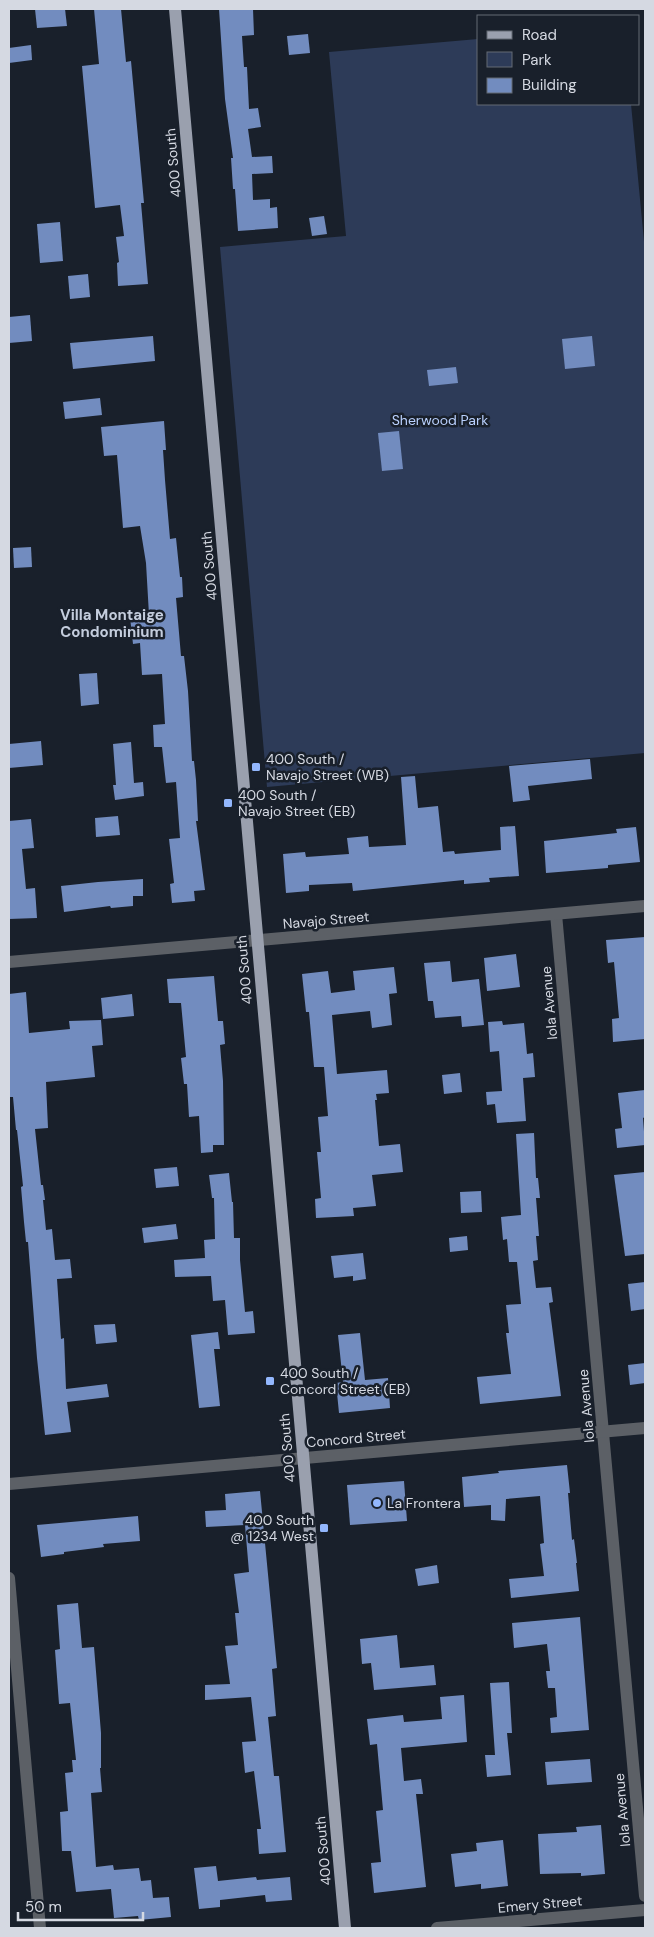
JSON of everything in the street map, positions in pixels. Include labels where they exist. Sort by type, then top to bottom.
[{"type":"main road","name":"400 South","points":[[175,9],[256,941],[345,1928]]},
{"type":"street","name":"Navajo Street","points":[[9,962],[645,906]]},
{"type":"street","name":"Iola Avenue","points":[[556,914],[645,1896]]},
{"type":"street","name":"Concord Street","points":[[9,1484],[645,1428]]},
{"type":"street","points":[[9,1578],[40,1928]]},
{"type":"street","name":"Emery Street","points":[[437,1928],[645,1910]]},
{"type":"green space","name":"Sherwood Park","points":[[477,39],[477,105],[631,105],[645,252],[645,753],[267,787],[220,247],[346,236],[329,52]]},
{"type":"building","points":[[35,9],[65,9],[67,26],[37,28]]},
{"type":"building","points":[[94,9],[121,9],[126,62],[131,61],[144,203],[141,203],[148,284],[118,286],[117,263],[119,262],[116,237],[124,236],[120,205],[95,208],[82,66],[99,64]]},
{"type":"building","points":[[219,9],[253,9],[254,35],[242,36],[244,67],[247,67],[249,109],[258,108],[261,127],[248,129],[252,157],[272,156],[273,173],[252,174],[253,200],[270,199],[270,208],[277,207],[278,228],[238,231],[235,189],[233,189],[231,158],[233,158],[225,99]]},
{"type":"building","points":[[308,34],[310,53],[289,55],[287,36]]},
{"type":"building","points":[[31,45],[32,60],[9,63],[9,48]]},
{"type":"building","points":[[324,216],[327,234],[312,236],[309,218]]},
{"type":"building","points":[[60,222],[63,261],[40,263],[37,224]]},
{"type":"building","points":[[88,274],[90,297],[70,299],[68,276]]},
{"type":"building","points":[[30,315],[32,341],[9,343],[9,317]]},
{"type":"building","points":[[153,336],[155,361],[73,369],[70,343]]},
{"type":"building","points":[[592,336],[595,366],[565,369],[562,339]]},
{"type":"building","points":[[456,367],[458,383],[429,386],[427,370]]},
{"type":"building","points":[[100,398],[102,415],[65,419],[63,402]]},
{"type":"building","points":[[164,421],[166,450],[163,450],[170,539],[176,538],[180,577],[182,577],[183,597],[176,598],[181,656],[184,656],[188,691],[192,761],[194,761],[196,780],[198,821],[196,821],[205,890],[194,891],[195,901],[172,903],[170,884],[174,883],[169,839],[180,838],[176,782],[166,783],[162,747],[154,747],[153,725],[165,724],[162,674],[142,675],[140,643],[133,644],[130,617],[149,615],[146,563],[140,526],[123,528],[117,455],[104,456],[101,427]]},
{"type":"building","points":[[399,431],[403,469],[382,471],[378,433]]},
{"type":"building","points":[[31,547],[32,567],[14,568],[13,548]]},
{"type":"building","points":[[97,673],[99,704],[81,706],[79,674]]},
{"type":"building","points":[[41,741],[43,765],[9,768],[9,744]]},
{"type":"building","points":[[131,742],[134,783],[143,782],[144,796],[115,800],[113,785],[116,785],[113,744]]},
{"type":"building","points":[[590,759],[592,779],[528,786],[530,800],[513,802],[509,766]]},
{"type":"building","points":[[415,776],[418,808],[438,806],[443,852],[454,851],[455,854],[501,850],[500,827],[515,826],[519,876],[489,878],[490,882],[464,884],[464,880],[353,891],[352,883],[309,885],[309,891],[286,893],[283,854],[305,852],[306,857],[349,854],[347,838],[368,836],[369,847],[406,845],[401,777]]},
{"type":"building","points":[[118,816],[120,835],[96,837],[95,818]]},
{"type":"building","points":[[31,819],[34,848],[22,849],[26,889],[35,888],[37,918],[9,919],[9,821]]},
{"type":"building","points":[[636,827],[640,862],[608,865],[608,868],[546,873],[544,841],[617,833],[616,829]]},
{"type":"building","points":[[143,879],[143,896],[133,896],[133,906],[111,908],[110,906],[64,912],[61,886]]},
{"type":"building","points":[[645,937],[645,1039],[613,1042],[612,1019],[619,1018],[614,962],[608,963],[606,940]]},
{"type":"building","points":[[516,954],[520,987],[487,991],[484,958]]},
{"type":"building","points":[[450,961],[452,982],[479,979],[484,1025],[462,1027],[461,1016],[435,1018],[433,1001],[428,1001],[424,963]]},
{"type":"building","points":[[394,967],[397,993],[389,994],[392,1025],[372,1028],[370,1011],[332,1015],[337,1074],[387,1070],[389,1093],[376,1094],[377,1100],[375,1100],[379,1146],[400,1144],[403,1172],[372,1175],[376,1206],[353,1208],[354,1216],[316,1218],[315,1199],[321,1198],[317,1152],[321,1152],[318,1117],[328,1116],[324,1067],[314,1067],[309,1012],[306,1012],[302,974],[328,971],[331,993],[355,990],[353,971]]},
{"type":"building","points":[[214,976],[218,1021],[223,1021],[225,1044],[220,1045],[223,1081],[224,1145],[213,1145],[213,1152],[201,1153],[199,1116],[189,1117],[187,1084],[184,1084],[181,1058],[186,1057],[181,1003],[169,1003],[167,979]]},
{"type":"building","points":[[26,992],[29,1033],[70,1029],[69,1021],[101,1020],[103,1045],[92,1046],[95,1077],[46,1082],[48,1128],[35,1129],[41,1185],[43,1185],[45,1200],[43,1200],[46,1230],[52,1229],[55,1260],[70,1259],[72,1278],[57,1279],[61,1339],[64,1338],[66,1389],[107,1384],[109,1397],[67,1402],[71,1432],[45,1435],[28,1242],[26,1242],[24,1222],[21,1187],[23,1186],[13,1097],[9,1097],[9,994]]},
{"type":"building","points":[[132,994],[134,1016],[103,1019],[101,998]]},
{"type":"building","points":[[502,1021],[503,1025],[524,1023],[527,1054],[533,1053],[535,1077],[523,1078],[526,1121],[497,1123],[495,1104],[487,1105],[486,1092],[502,1091],[499,1051],[490,1052],[488,1022]]},
{"type":"building","points":[[460,1073],[462,1092],[444,1094],[442,1075]]},
{"type":"building","points":[[645,1090],[645,1117],[643,1118],[645,1145],[617,1148],[615,1129],[622,1128],[618,1093]]},
{"type":"building","points":[[534,1133],[536,1178],[538,1178],[540,1198],[536,1198],[539,1236],[536,1236],[538,1260],[533,1261],[536,1288],[551,1287],[553,1302],[549,1303],[561,1396],[480,1404],[477,1377],[511,1374],[506,1333],[509,1333],[506,1305],[521,1304],[517,1262],[509,1262],[507,1239],[503,1240],[501,1217],[521,1215],[516,1134]]},
{"type":"building","points":[[177,1167],[179,1186],[156,1188],[154,1169]]},
{"type":"building","points":[[645,1172],[645,1254],[625,1256],[614,1175]]},
{"type":"building","points":[[229,1173],[233,1202],[234,1238],[240,1238],[245,1312],[253,1311],[255,1333],[228,1335],[225,1300],[213,1301],[211,1276],[175,1277],[174,1260],[205,1258],[204,1240],[215,1239],[214,1198],[212,1198],[209,1175]]},
{"type":"building","points":[[481,1191],[482,1212],[461,1213],[460,1192]]},
{"type":"building","points":[[176,1224],[178,1239],[144,1243],[142,1228]]},
{"type":"building","points":[[467,1236],[468,1250],[450,1252],[449,1238]]},
{"type":"building","points":[[363,1253],[366,1279],[353,1281],[353,1276],[334,1278],[331,1256]]},
{"type":"building","points":[[645,1282],[645,1309],[631,1311],[628,1284]]},
{"type":"building","points":[[115,1324],[117,1342],[96,1344],[94,1325]]},
{"type":"building","points":[[218,1332],[220,1349],[214,1349],[220,1406],[199,1408],[191,1335]]},
{"type":"building","points":[[360,1333],[365,1380],[388,1378],[390,1408],[339,1413],[336,1383],[343,1382],[338,1335]]},
{"type":"building","points":[[645,1363],[645,1383],[630,1385],[628,1365]]},
{"type":"building","points":[[567,1465],[572,1540],[574,1539],[579,1591],[511,1598],[509,1579],[544,1576],[540,1544],[544,1543],[540,1496],[506,1499],[505,1521],[491,1520],[491,1505],[464,1507],[462,1477],[499,1473],[498,1471]]},
{"type":"building","name":"La Frontera","points":[[404,1481],[407,1521],[350,1525],[347,1485]]},
{"type":"building","points":[[260,1491],[277,1668],[272,1669],[276,1716],[268,1717],[274,1776],[279,1776],[286,1852],[259,1854],[257,1829],[261,1829],[254,1771],[245,1773],[242,1742],[256,1741],[251,1697],[205,1700],[205,1685],[230,1684],[225,1646],[238,1645],[235,1613],[239,1613],[234,1574],[249,1572],[245,1525],[206,1527],[205,1511],[226,1510],[225,1494]]},
{"type":"building","points":[[138,1516],[140,1541],[103,1544],[104,1547],[41,1557],[37,1525]]},
{"type":"building","points":[[437,1565],[439,1583],[418,1586],[415,1569]]},
{"type":"building","points":[[78,1603],[82,1648],[94,1647],[101,1733],[100,1768],[102,1792],[91,1793],[96,1867],[113,1865],[114,1870],[139,1868],[141,1881],[151,1880],[153,1898],[169,1897],[171,1917],[139,1920],[138,1916],[114,1918],[111,1889],[76,1892],[71,1851],[62,1851],[60,1812],[68,1811],[65,1773],[73,1772],[72,1760],[76,1760],[70,1703],[59,1704],[55,1650],[60,1649],[57,1605]]},
{"type":"building","points":[[580,1617],[589,1730],[551,1733],[550,1718],[557,1717],[555,1688],[548,1688],[546,1671],[550,1671],[547,1644],[514,1648],[512,1623]]},
{"type":"building","points":[[397,1635],[400,1668],[434,1665],[436,1685],[374,1690],[371,1663],[362,1664],[360,1639]]},
{"type":"building","points":[[509,1682],[512,1733],[507,1733],[511,1775],[487,1777],[485,1755],[495,1755],[490,1683]]},
{"type":"building","points":[[464,1695],[467,1742],[401,1748],[404,1781],[421,1779],[423,1794],[416,1794],[426,1887],[374,1893],[371,1863],[381,1862],[376,1811],[383,1810],[377,1744],[370,1745],[367,1719],[403,1715],[404,1722],[442,1719],[440,1697]]},
{"type":"building","points":[[590,1759],[592,1782],[547,1785],[545,1762]]},
{"type":"building","points":[[601,1825],[605,1874],[581,1876],[581,1873],[540,1874],[538,1834],[577,1832],[576,1827]]},
{"type":"building","points":[[503,1840],[508,1886],[481,1889],[481,1884],[455,1887],[451,1854],[477,1851],[476,1843]]},
{"type":"building","points":[[216,1866],[218,1881],[256,1877],[257,1880],[290,1877],[292,1900],[266,1902],[265,1895],[220,1900],[220,1907],[199,1909],[194,1868]]},
{"type":"place","name":"400 South / Navajo Street (WB)","points":[[256,767]]},
{"type":"place","name":"400 South / Navajo Street (EB)","points":[[228,803]]},
{"type":"place","name":"400 South / Concord Street (EB)","points":[[270,1381]]},
{"type":"place","name":"La Frontera","points":[[377,1503]]},
{"type":"place","name":"400 South @ 1234 West","points":[[324,1528]]},
{"type":"district","name":"Villa Montaige Condominium","points":[[112,624]]}]
